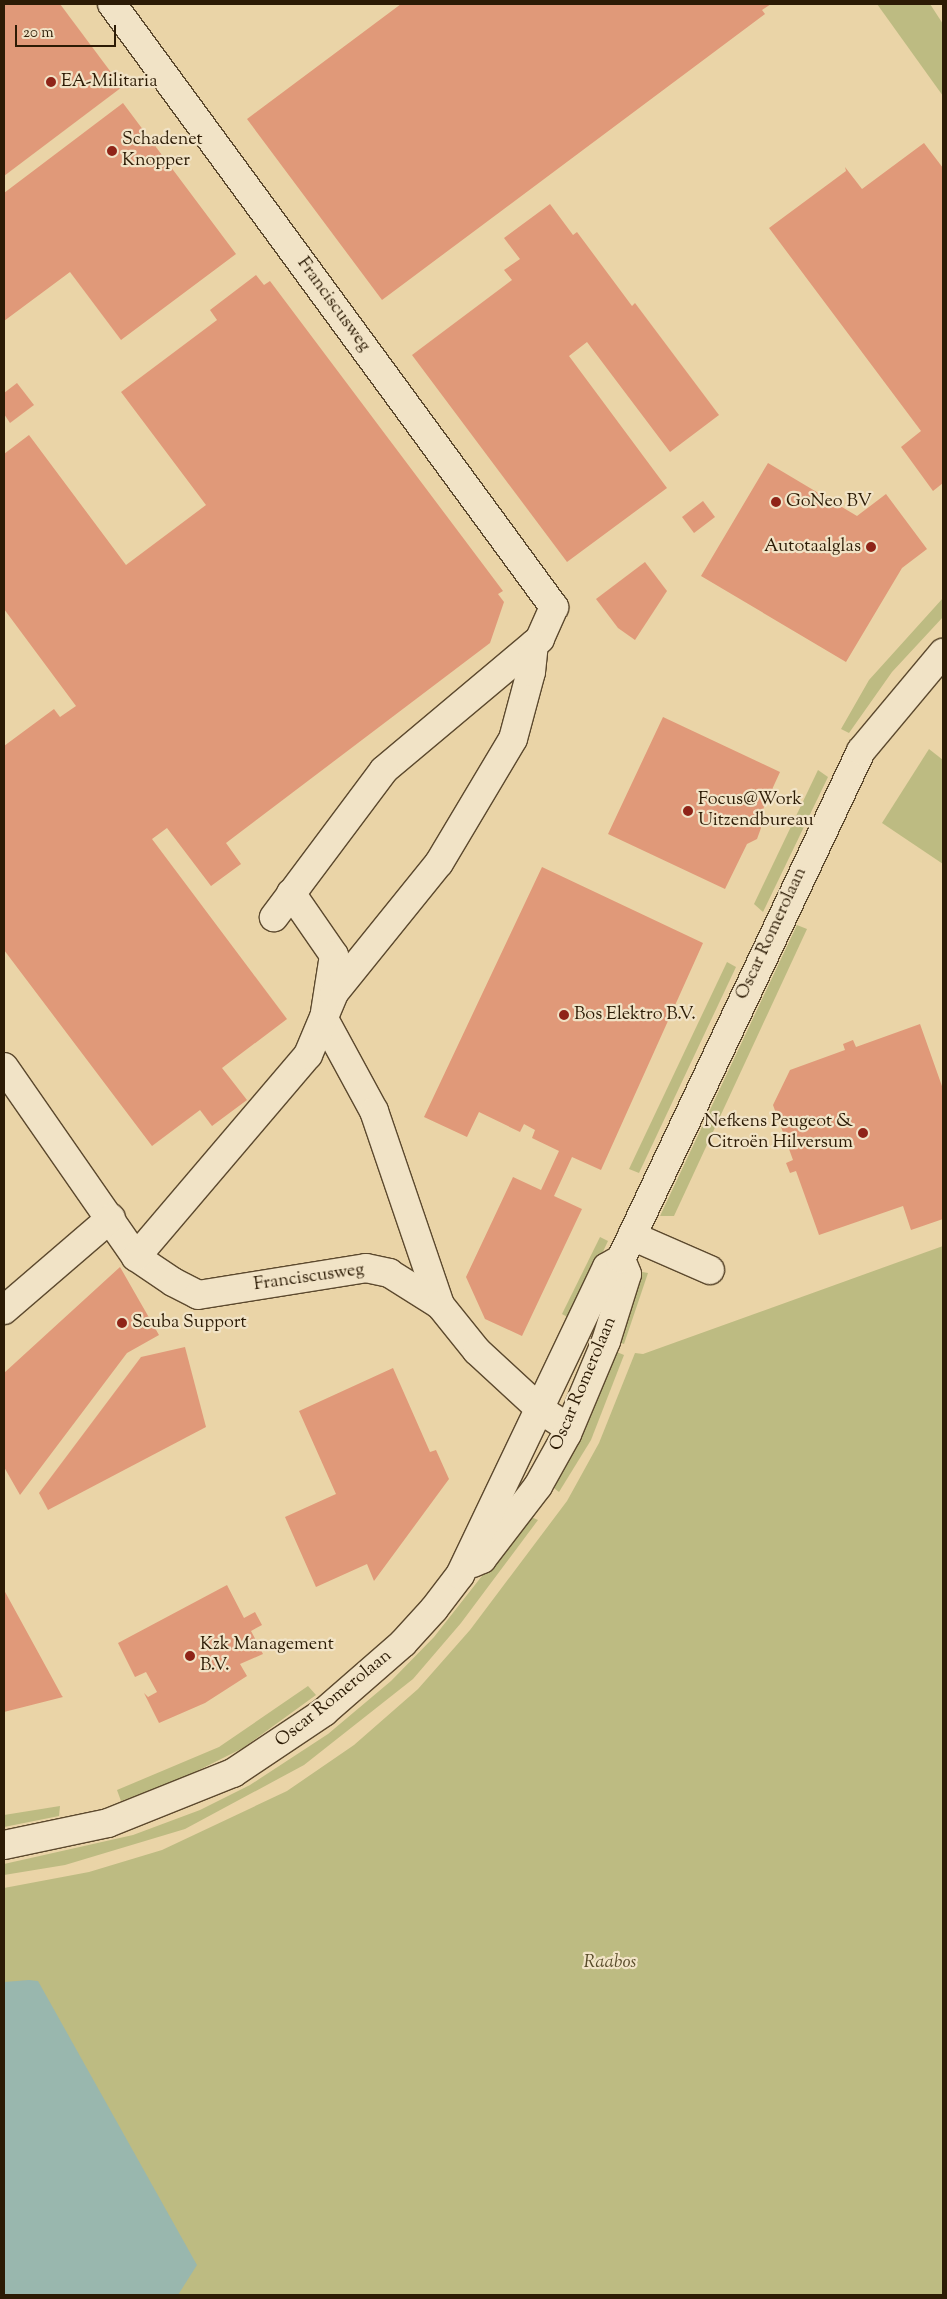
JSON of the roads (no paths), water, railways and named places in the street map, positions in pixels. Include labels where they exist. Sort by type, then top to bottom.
[{"type":"street","name":"Franciscusweg","points":[[112,4],[554,607],[534,644]]},
{"type":"street","points":[[274,917],[384,770],[534,644]]},
{"type":"street","points":[[136,1257],[308,1055],[324,1018],[345,978],[439,863],[513,739],[532,672],[534,644]]},
{"type":"street","name":"Oscar Romerolaan","points":[[4,1845],[108,1823],[242,1768],[324,1712],[403,1643],[464,1567],[541,1410],[607,1267],[627,1248],[861,750],[943,653]]},
{"type":"street","points":[[291,893],[334,955],[324,1018],[374,1111],[440,1305]]},
{"type":"street","name":"Franciscusweg","points":[[4,1067],[111,1218],[136,1257],[198,1295],[366,1268],[389,1272],[440,1305],[477,1351],[541,1410],[569,1428]]},
{"type":"street","points":[[4,1310],[111,1218]]},
{"type":"street","points":[[627,1248],[710,1270]]},
{"type":"street","name":"Oscar Romerolaan","points":[[464,1567],[482,1560],[516,1516],[569,1428],[606,1341],[627,1274],[627,1248]]},
{"type":"water","points":[[38,1981],[197,2265],[178,2295],[4,2295],[4,1982]]},
{"type":"place","name":"EA-Militaria","points":[[51,82]]},
{"type":"place","name":"Schadenet Knopper","points":[[112,151]]},
{"type":"place","name":"GoNeo BV","points":[[776,502]]},
{"type":"place","name":"Autotaalglas","points":[[871,547]]},
{"type":"place","name":"Focus@Work Uitzendbureau","points":[[688,811]]},
{"type":"place","name":"Bos Elektro B.V.","points":[[564,1015]]},
{"type":"place","name":"Nefkens Peugeot & Citroën Hilversum","points":[[863,1133]]},
{"type":"place","name":"Scuba Support","points":[[122,1323]]},
{"type":"place","name":"Kzk Management B.V.","points":[[190,1656]]},
{"type":"park label","name":"Raabos","points":[[610,1963]]}]
